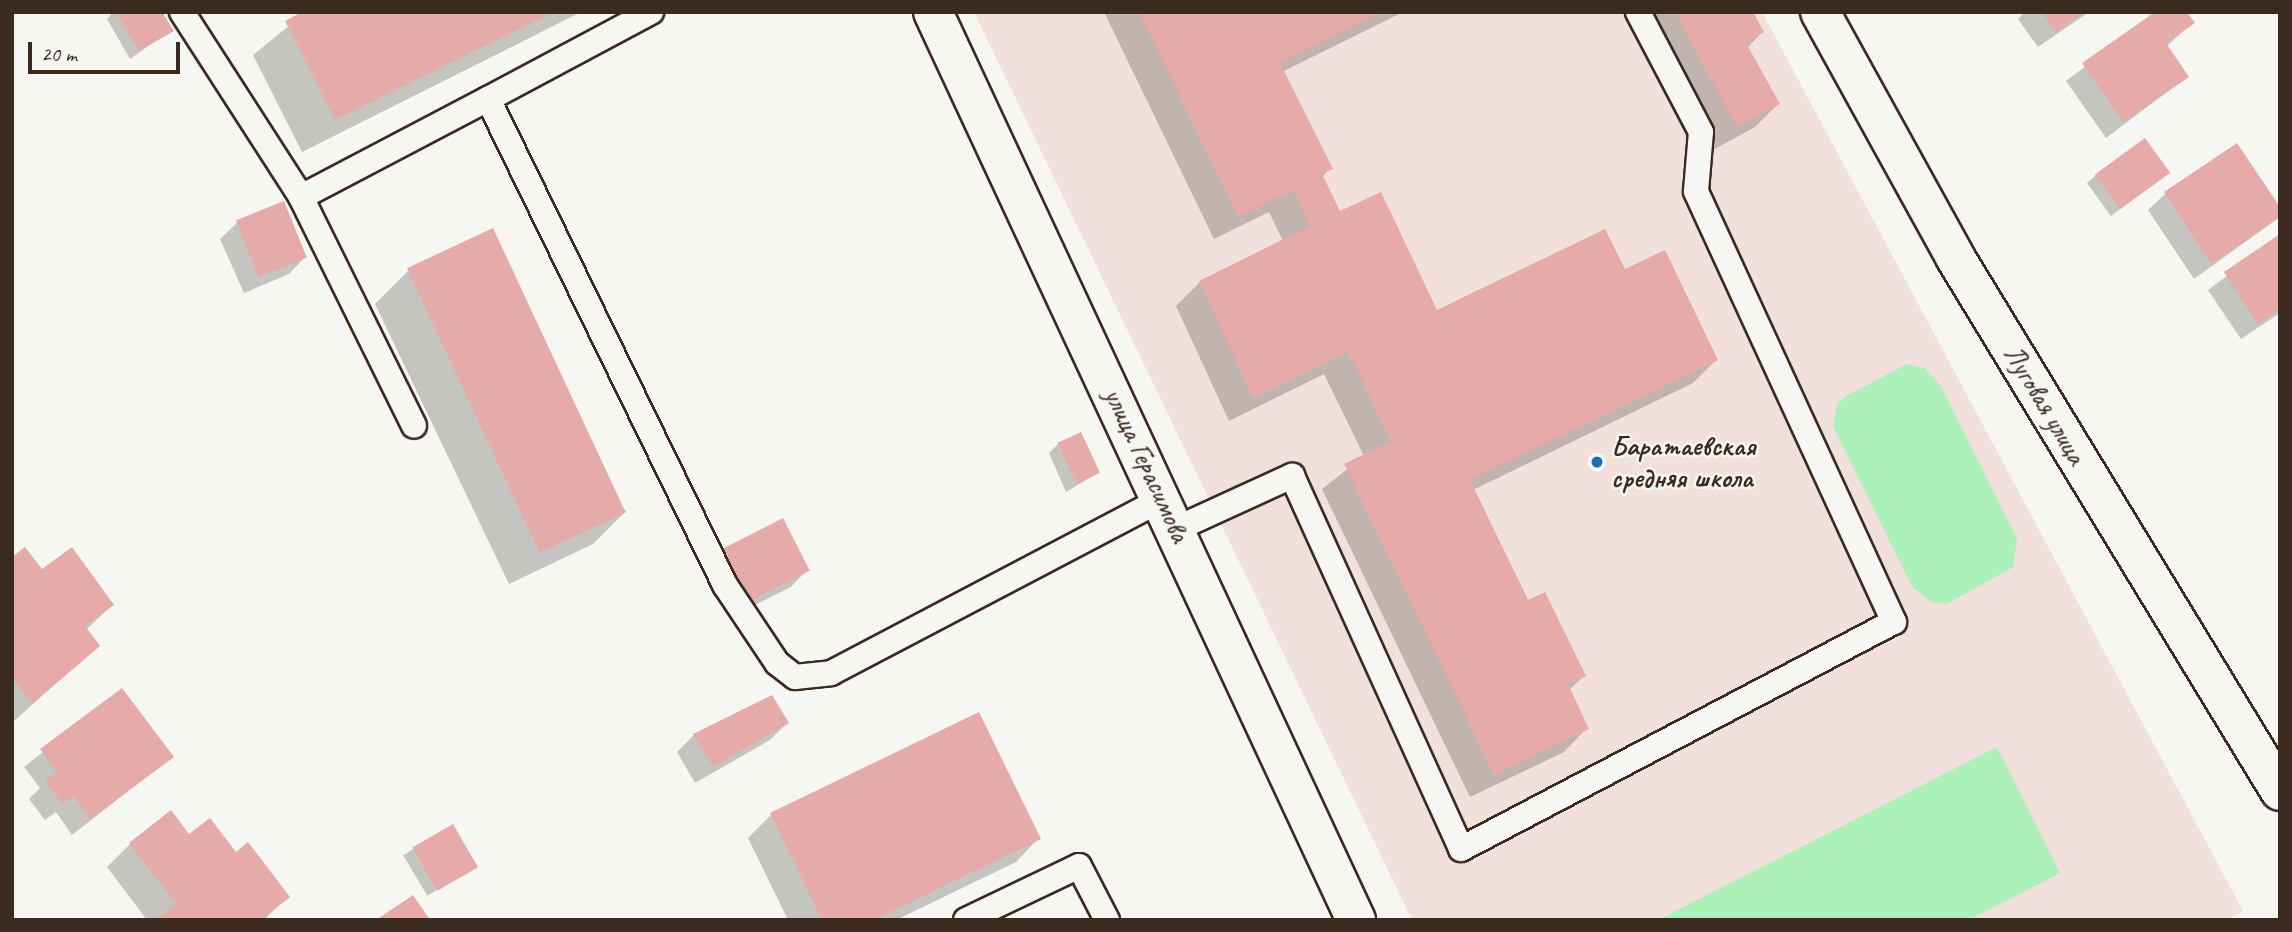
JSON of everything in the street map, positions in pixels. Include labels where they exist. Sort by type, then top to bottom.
[{"type":"street","name":"улица Герасимова","points":[[933,12],[1169,514],[1347,917]]},
{"type":"street","name":"Луговая улица","points":[[1821,12],[1955,257],[2280,791]]},
{"type":"lane","points":[[182,12],[301,197],[414,426]]},
{"type":"lane","points":[[301,197],[651,12]]},
{"type":"lane","points":[[488,99],[725,585],[777,663],[794,677],[831,673],[1169,514],[1292,476],[1461,849],[1894,622],[1696,191],[1701,132],[1638,12]]},
{"type":"lane","points":[[966,920],[1079,866],[1107,920]]},
{"type":"shaded area","name":"Баратаевская средняя школа","points":[[974,12],[1762,12],[2243,911],[2227,920],[1412,920]]},
{"type":"green space","points":[[1907,364],[1925,368],[1941,386],[2017,539],[2013,567],[1947,604],[1932,602],[1913,588],[1833,427],[1837,404],[1846,396]]},
{"type":"green space","points":[[1997,747],[2060,873],[1969,920],[1658,920]]},
{"type":"building","points":[[116,12],[162,12],[174,31],[139,51]]},
{"type":"building","points":[[302,12],[553,12],[335,120],[285,21]]},
{"type":"building","points":[[1139,12],[1382,12],[1280,63],[1333,169],[1322,174],[1340,211],[1381,192],[1437,310],[1605,229],[1625,269],[1665,250],[1718,360],[1470,480],[1528,600],[1545,592],[1586,676],[1568,684],[1589,729],[1494,775],[1344,464],[1391,441],[1348,352],[1253,398],[1199,281],[1310,226],[1293,190],[1238,217]]},
{"type":"building","points":[[1675,12],[1753,12],[1764,32],[1746,43],[1780,104],[1737,128]]},
{"type":"building","points":[[2042,12],[2084,12],[2056,32]]},
{"type":"building","points":[[2155,12],[2187,12],[2195,23],[2166,43],[2189,77],[2123,122],[2082,63]]},
{"type":"building","points":[[2145,138],[2170,173],[2120,209],[2095,174]]},
{"type":"building","points":[[2237,143],[2280,207],[2280,217],[2211,264],[2164,192]]},
{"type":"building","points":[[284,201],[307,258],[259,277],[236,220]]},
{"type":"building","points":[[493,228],[626,513],[540,553],[407,268]]},
{"type":"building","points":[[2280,234],[2280,309],[2258,324],[2224,272]]},
{"type":"building","points":[[1081,432],[1100,473],[1076,484],[1057,443]]},
{"type":"building","points":[[783,518],[810,571],[749,601],[722,549]]},
{"type":"building","points":[[25,547],[42,569],[72,547],[114,605],[85,626],[100,646],[32,704],[12,677],[12,557]]},
{"type":"building","points":[[122,688],[174,757],[90,819],[74,796],[62,804],[45,781],[57,772],[40,749]]},
{"type":"building","points":[[772,695],[789,723],[713,767],[693,734]]},
{"type":"building","points":[[979,712],[1041,839],[874,920],[822,920],[770,813]]},
{"type":"building","points":[[171,810],[189,834],[210,818],[236,852],[248,842],[290,897],[261,920],[156,920],[176,904],[129,843]]},
{"type":"building","points":[[453,824],[478,867],[437,891],[412,848]]},
{"type":"building","points":[[413,895],[430,920],[376,920]]},
{"type":"place","name":"Баратаевская средняя школа","points":[[1597,462]]}]
